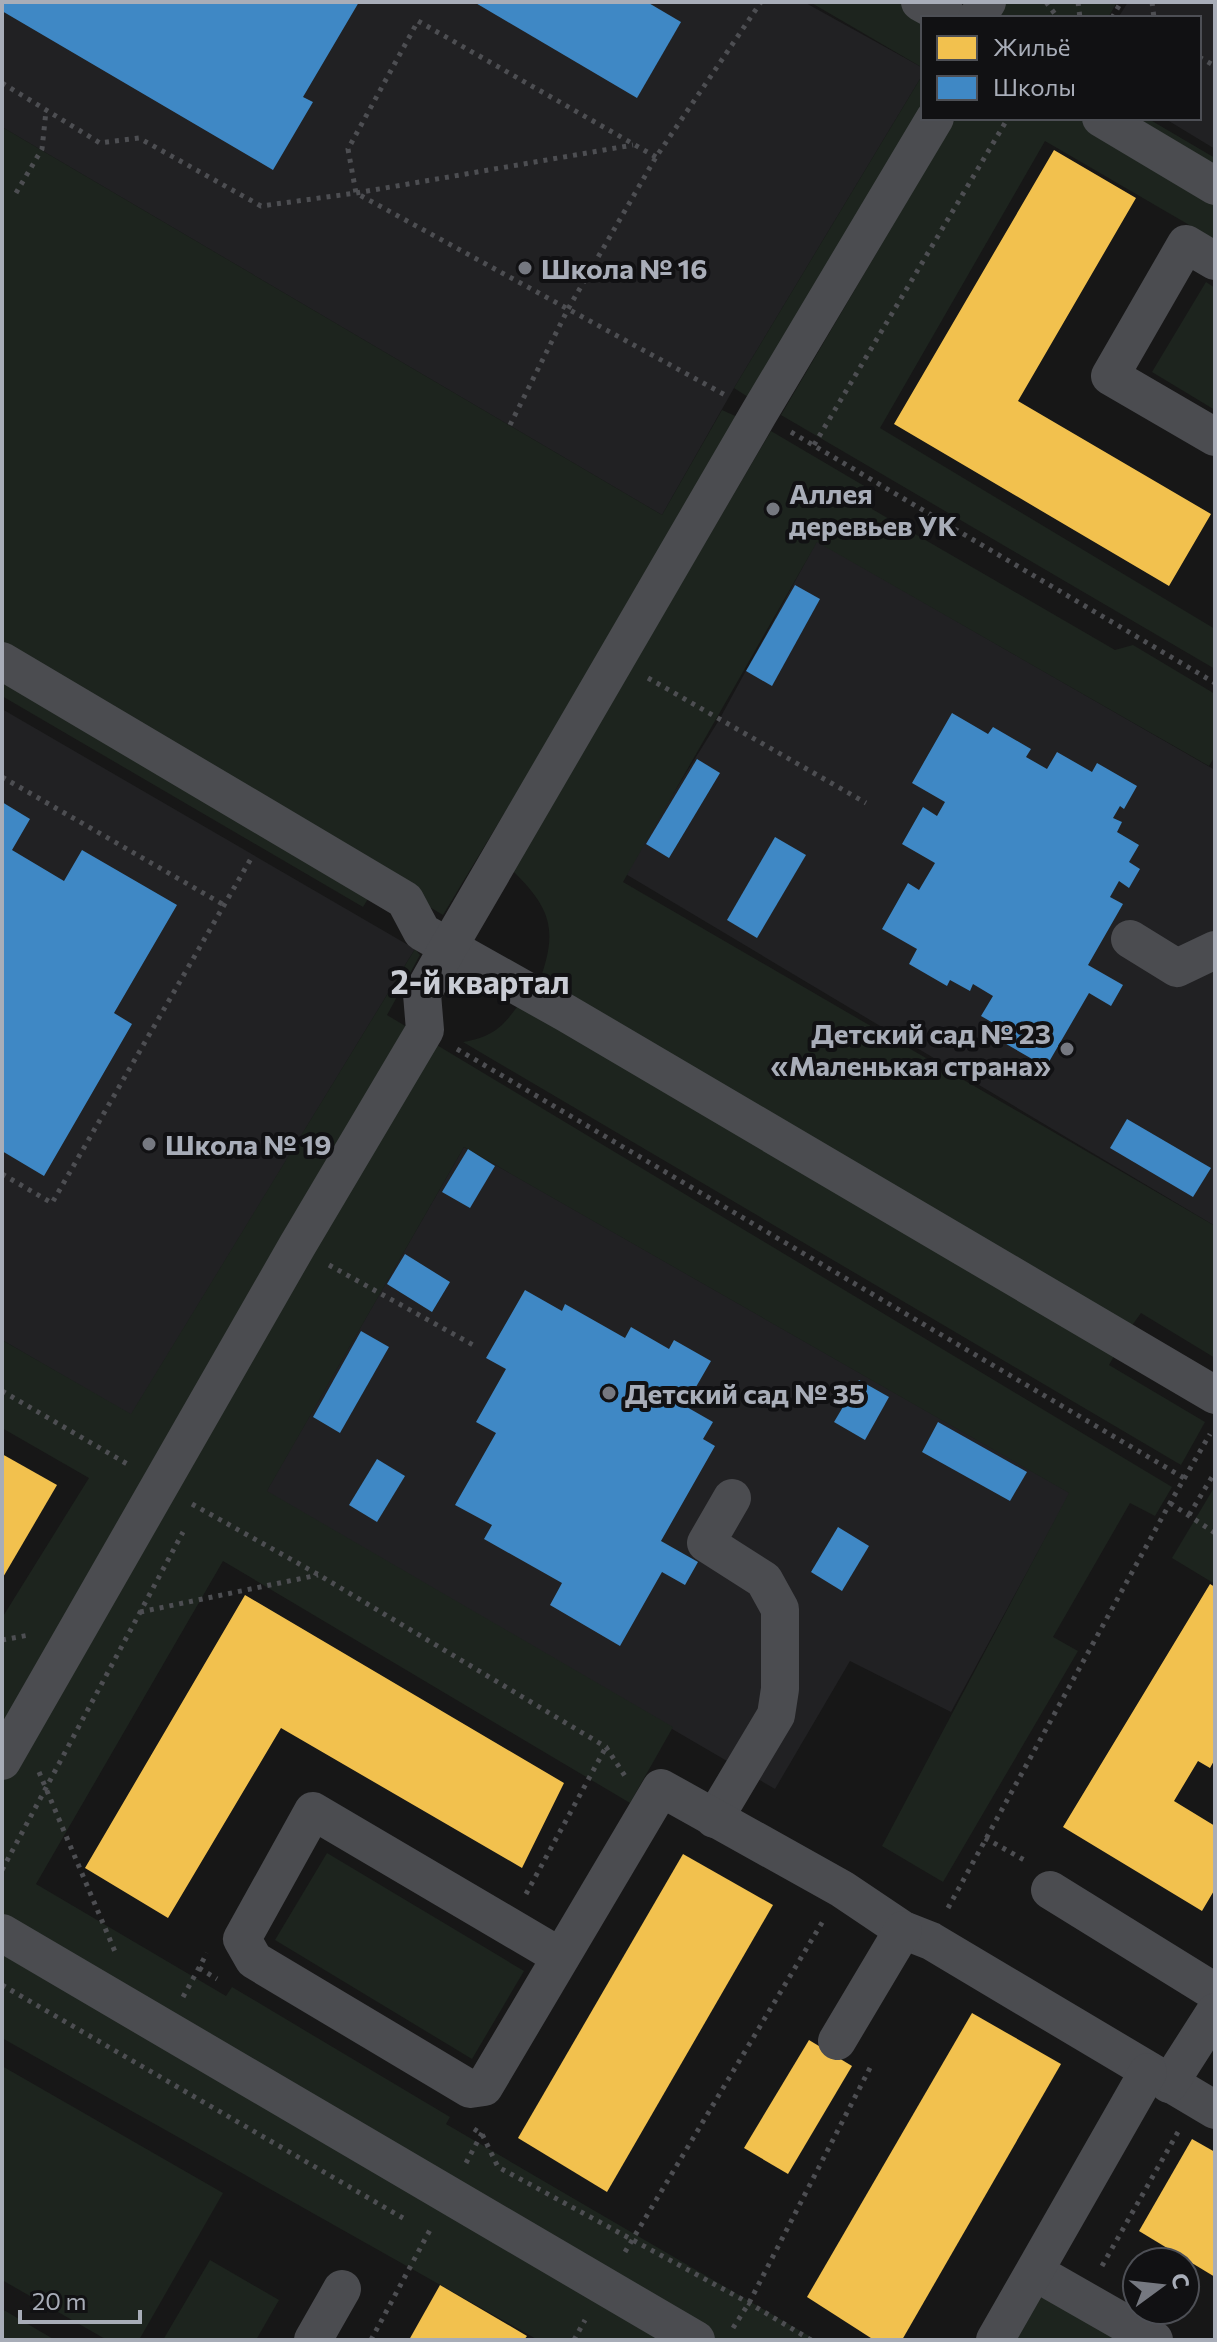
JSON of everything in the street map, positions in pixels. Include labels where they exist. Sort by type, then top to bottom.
[{"type":"street","points":[[920,2],[945,16]]},
{"type":"street","points":[[2,1761],[297,1246],[425,1030],[422,994],[449,946],[759,413],[934,120]]},
{"type":"street","points":[[1104,120],[1215,186]]},
{"type":"street","points":[[1215,261],[1186,244],[1110,376],[1215,437]]},
{"type":"street","points":[[2,661],[405,900],[422,932],[1215,1395]]},
{"type":"street","points":[[1130,939],[1177,968],[1215,950]]},
{"type":"street","points":[[714,1819],[776,1715],[780,1689],[780,1609],[764,1580],[706,1543],[732,1498]]},
{"type":"street","points":[[561,1957],[313,1811],[242,1939],[254,1960],[470,2089],[484,2087],[561,1957],[644,1784],[842,1889],[1159,2078],[1200,2115]]},
{"type":"street","points":[[1050,1890],[1215,1992]]},
{"type":"street","points":[[2,1933],[696,2340]]},
{"type":"street","points":[[837,2041],[917,1935]]},
{"type":"street","points":[[995,2340],[1159,2078],[1215,2012]]},
{"type":"street","points":[[1035,2272],[1154,2340]]},
{"type":"street","points":[[313,2340],[342,2289]]},
{"type":"path","points":[[510,425],[568,309],[656,157],[759,3]]},
{"type":"path","points":[[356,193],[348,149],[418,21],[656,157]]},
{"type":"path","points":[[2,83],[100,143],[139,138],[261,206],[356,193],[633,145]]},
{"type":"path","points":[[16,193],[42,149],[46,111]]},
{"type":"path","points":[[814,445],[1007,120]]},
{"type":"path","points":[[356,193],[759,413],[1215,683]]},
{"type":"path","points":[[617,659],[866,803]]},
{"type":"path","points":[[2,777],[224,905]]},
{"type":"path","points":[[2,1174],[52,1203],[273,821]]},
{"type":"path","points":[[425,1030],[1184,1478]]},
{"type":"path","points":[[297,1246],[475,1346]]},
{"type":"path","points":[[2,1391],[319,1575],[606,1747],[644,1784]]},
{"type":"path","points":[[917,1935],[1215,1426]]},
{"type":"path","points":[[1189,1515],[1215,1472]]},
{"type":"path","points":[[1170,1503],[1215,1533]]},
{"type":"path","points":[[2,1870],[197,1506]]},
{"type":"path","points":[[139,1612],[319,1575]]},
{"type":"path","points":[[47,1786],[117,1957]]},
{"type":"path","points":[[605,2285],[842,1889]]},
{"type":"path","points":[[199,1968],[226,1984]]},
{"type":"path","points":[[725,2340],[749,2303],[878,2052]]},
{"type":"path","points":[[1094,2279],[1200,2115]]},
{"type":"path","points":[[468,2126],[482,2134],[498,2167],[811,2340]]},
{"type":"path","points":[[371,2340],[448,2194]]},
{"type":"shaded area","name":"Школа № 16","points":[[2,2],[804,2],[921,67],[921,77],[734,388],[662,515],[2,127]]},
{"type":"shaded area","points":[[810,2],[899,2],[924,16],[921,16],[921,67]]},
{"type":"shaded area","points":[[997,2],[1117,2],[1109,16],[991,16]]},
{"type":"shaded area","points":[[1128,2],[1215,2],[1215,149],[1167,120],[1201,120],[1201,16],[1119,16]]},
{"type":"shaded area","points":[[921,77],[921,110],[748,397],[734,388]]},
{"type":"shaded area","points":[[955,120],[1150,120],[1215,158],[1215,240],[1045,141],[880,428],[1215,629],[1215,669],[781,415]]},
{"type":"shaded area","points":[[2,127],[662,515],[722,410],[742,419],[443,915],[2,653]]},
{"type":"shaded area","points":[[1206,282],[1215,288],[1215,410],[1152,372]]},
{"type":"shaded area","points":[[771,431],[866,487],[872,509],[1115,650],[1133,645],[1215,694],[1215,756],[1209,766],[817,542],[623,882],[1215,1226],[1215,1358],[1141,1313],[1128,1331],[538,985],[548,950],[548,923],[536,897],[512,870]]},
{"type":"shaded area","name":"Детский сад № 23 «Маленькая страна»","points":[[817,541],[1215,770],[1215,1226],[624,873],[719,720]]},
{"type":"shaded area","points":[[2,676],[371,894],[363,907],[2,696]]},
{"type":"shaded area","name":"Школа № 19","points":[[2,709],[415,949],[131,1415],[2,1340]]},
{"type":"shaded area","points":[[415,949],[420,955],[387,1015],[1172,1487],[1155,1516],[1130,1503],[1053,1637],[1078,1651],[943,1882],[882,1846],[1069,1493],[464,1147],[267,1491],[673,1727],[630,1803],[223,1561],[36,1884],[226,1996],[232,1987],[450,2117],[446,2124],[816,2340],[538,2340],[2,2038],[2,1618],[89,1478],[2,1428],[2,1340],[131,1414]]},
{"type":"shaded area","points":[[523,999],[1118,1349],[1109,1365],[1205,1422],[1181,1465],[463,1042],[498,1028]]},
{"type":"shaded area","name":"Детский сад № 35","points":[[464,1147],[1070,1493],[951,1712],[850,1661],[775,1789],[266,1492]]},
{"type":"shaded area","points":[[1215,1486],[1215,1584],[1172,1558]]},
{"type":"shaded area","points":[[327,1853],[524,1971],[472,2059],[275,1940]]},
{"type":"shaded area","points":[[2,2066],[223,2193],[139,2340],[107,2340],[2,2280]]},
{"type":"shaded area","points":[[210,2260],[279,2300],[256,2340],[163,2340]]},
{"type":"shaded area","points":[[1060,2295],[1139,2340],[1008,2340],[1031,2299]]},
{"type":"shaded area","points":[[2,2309],[55,2340],[2,2340]]},
{"type":"building: Жильё","points":[[1054,150],[1136,198],[1018,401],[1211,514],[1169,586],[894,424]]},
{"type":"building: Жильё","points":[[2,1454],[57,1485],[2,1579]]},
{"type":"building: Жильё","points":[[1210,1584],[1215,1587],[1215,1759],[1210,1768],[1198,1761],[1174,1801],[1215,1826],[1215,1889],[1202,1911],[1063,1827]]},
{"type":"building: Жильё","points":[[245,1595],[564,1783],[522,1868],[281,1728],[168,1918],[85,1868]]},
{"type":"building: Жильё","points":[[683,1854],[773,1905],[607,2192],[518,2138]]},
{"type":"building: Жильё","points":[[972,2013],[1061,2064],[902,2340],[874,2340],[807,2297]]},
{"type":"building: Жильё","points":[[809,2040],[852,2066],[788,2174],[744,2148]]},
{"type":"building: Жильё","points":[[1192,2139],[1215,2152],[1215,2277],[1201,2269],[1201,2246],[1164,2246],[1139,2231]]},
{"type":"building: Жильё","points":[[440,2285],[527,2336],[524,2340],[409,2340]]},
{"type":"building: Школы","points":[[2,2],[359,2],[303,97],[313,102],[273,170],[2,11]]},
{"type":"building: Школы","points":[[474,2],[647,2],[681,22],[637,98]]},
{"type":"building: Школы","points":[[795,585],[820,599],[772,686],[746,671]]},
{"type":"building: Школы","points":[[952,713],[988,734],[993,727],[1031,749],[1026,757],[1047,769],[1057,752],[1092,772],[1097,763],[1137,786],[1124,809],[1120,806],[1113,818],[1122,822],[1117,832],[1139,845],[1129,862],[1140,869],[1129,888],[1119,881],[1110,897],[1123,904],[1088,965],[1123,985],[1111,1006],[1089,993],[1046,1067],[1001,1041],[1007,1031],[981,1016],[993,996],[973,984],[970,991],[950,980],[947,986],[909,964],[917,949],[882,929],[908,883],[919,890],[935,863],[902,844],[923,807],[937,816],[945,802],[912,783]]},
{"type":"building: Школы","points":[[697,759],[720,773],[669,858],[646,844]]},
{"type":"building: Школы","points":[[2,802],[30,819],[12,850],[64,881],[82,850],[177,905],[114,1013],[132,1024],[44,1176],[2,1151]]},
{"type":"building: Школы","points":[[775,837],[806,855],[757,938],[727,920]]},
{"type":"building: Школы","points":[[1127,1119],[1211,1168],[1193,1197],[1110,1148]]},
{"type":"building: Школы","points":[[468,1149],[495,1166],[470,1208],[442,1192]]},
{"type":"building: Школы","points":[[405,1254],[450,1282],[432,1312],[387,1284]]},
{"type":"building: Школы","points":[[525,1290],[562,1311],[565,1304],[625,1338],[631,1327],[669,1349],[674,1340],[711,1361],[685,1406],[713,1422],[703,1439],[715,1446],[661,1541],[698,1562],[685,1585],[662,1572],[620,1646],[550,1605],[562,1583],[484,1539],[492,1525],[455,1505],[496,1433],[476,1422],[506,1369],[486,1358]]},
{"type":"building: Школы","points":[[361,1331],[389,1347],[340,1433],[313,1417]]},
{"type":"building: Школы","points":[[859,1380],[889,1397],[865,1440],[834,1422]]},
{"type":"building: Школы","points":[[938,1422],[1027,1472],[1010,1501],[922,1452]]},
{"type":"building: Школы","points":[[377,1459],[405,1476],[377,1522],[349,1505]]},
{"type":"building: Школы","points":[[838,1527],[869,1546],[842,1591],[811,1572]]},
{"type":"place","name":"Школа № 16","points":[[525,268]]},
{"type":"place","name":"Аллея деревьев УК","points":[[773,509]]},
{"type":"place","name":"Детский сад № 23 «Маленькая страна»","points":[[1067,1049]]},
{"type":"place","name":"Школа № 19","points":[[149,1144]]},
{"type":"place","name":"Детский сад № 35","points":[[609,1393]]},
{"type":"district","name":"2-й квартал","points":[[480,981]]}]
